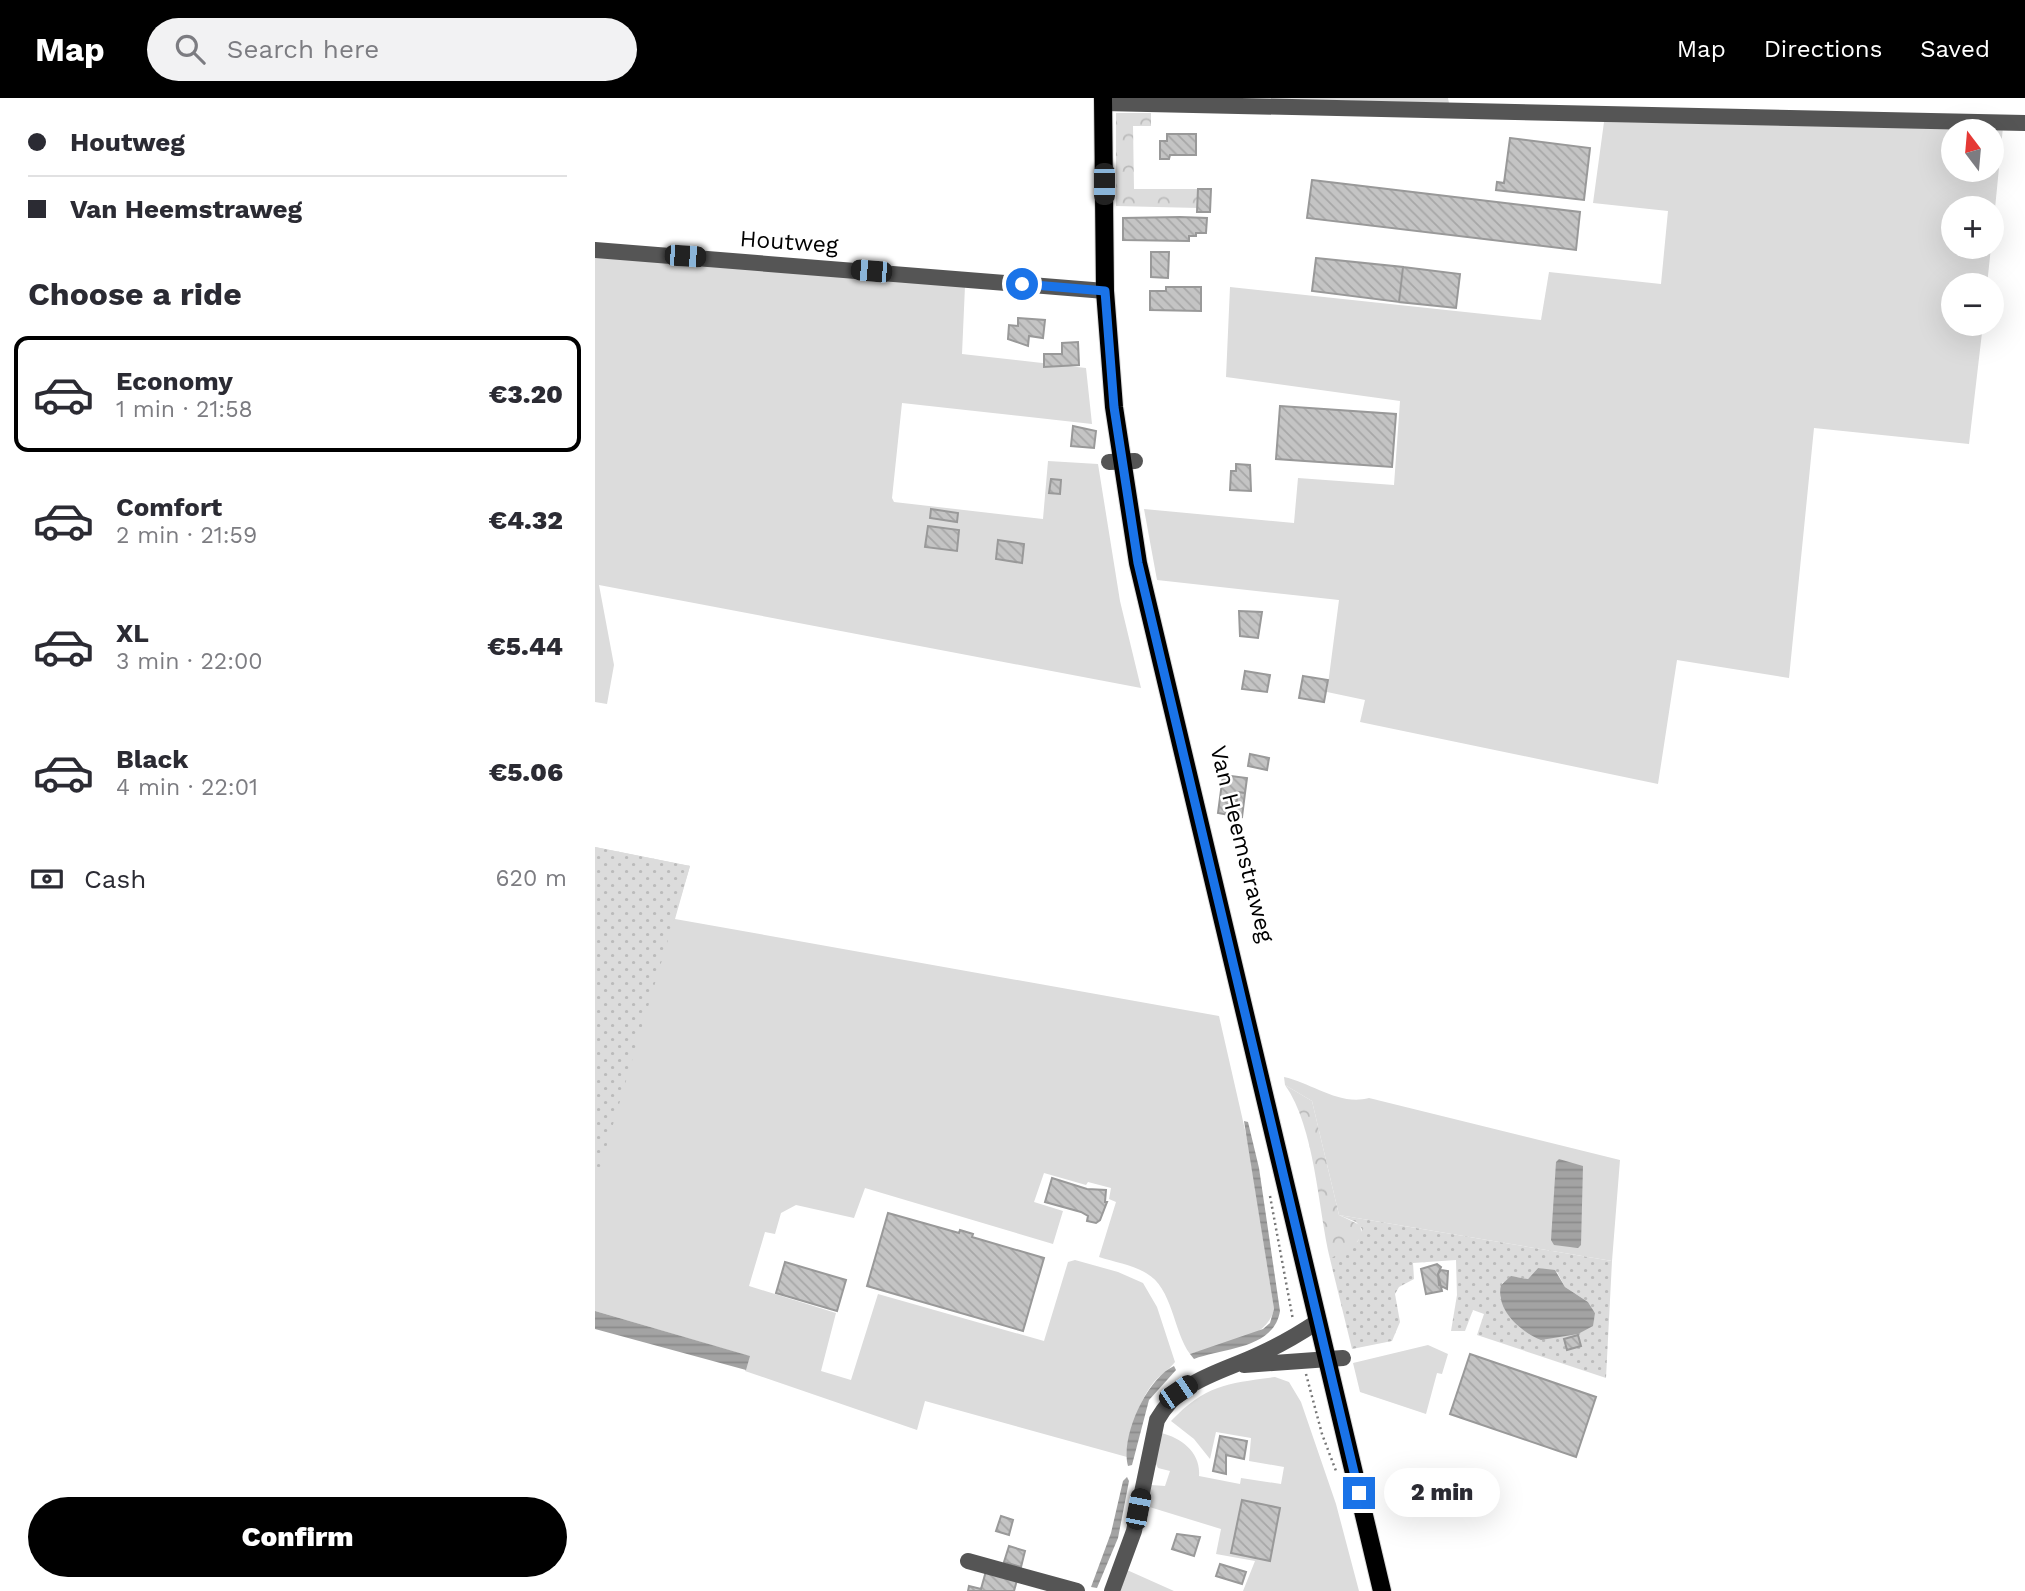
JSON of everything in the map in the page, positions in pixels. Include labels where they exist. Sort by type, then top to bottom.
[{"type":"main road","name":"Van Heemstraweg","points":[[1103,101],[1105,291],[1121,462],[1155,638],[1317,1322],[1334,1359],[1382,1591]]},
{"type":"street","points":[[1103,101],[2025,123]]},
{"type":"street","name":"Houtweg","points":[[595,250],[1105,291]]},
{"type":"street","points":[[1112,1591],[1134,1531],[1157,1420],[1178,1392],[1197,1379],[1258,1355],[1317,1322]]},
{"type":"street","points":[[1228,1366],[1334,1359]]},
{"type":"street","points":[[968,1561],[1077,1591]]},
{"type":"green space","points":[[1230,98],[1448,98],[1449,103]]},
{"type":"green space","points":[[1116,113],[1151,113],[1151,126],[1133,126],[1134,189],[1198,189],[1198,208],[1116,206]]},
{"type":"green space","points":[[1604,122],[1941,126],[1941,182],[1998,182],[1996,196],[1941,196],[1941,259],[1990,259],[1988,273],[1941,273],[1941,336],[1982,336],[1969,444],[1814,428],[1789,678],[1677,660],[1658,784],[1360,722],[1365,700],[1327,692],[1339,600],[1157,580],[1144,509],[1294,523],[1298,478],[1394,485],[1400,401],[1226,377],[1230,287],[1541,320],[1549,272],[1661,284],[1668,211],[1593,203]]},
{"type":"green space","points":[[595,256],[965,286],[962,354],[1086,368],[1092,424],[902,403],[892,498],[894,502],[1043,519],[1048,461],[1098,464],[1120,601],[1141,688],[599,585],[614,665],[607,704],[595,702]]},
{"type":"green space","points":[[595,847],[690,866],[675,919],[1219,1016],[1248,1143],[1274,1309],[1270,1320],[1252,1335],[1190,1354],[1167,1299],[1155,1280],[1135,1268],[1099,1257],[1116,1202],[1109,1199],[1111,1188],[1088,1182],[1086,1185],[1044,1173],[1034,1202],[1063,1211],[1053,1244],[865,1188],[854,1218],[796,1205],[781,1213],[775,1234],[765,1232],[749,1286],[836,1313],[821,1371],[851,1380],[878,1294],[1044,1341],[1068,1262],[1075,1260],[1118,1272],[1143,1283],[1157,1307],[1175,1362],[1154,1382],[1143,1399],[1133,1427],[1127,1457],[925,1401],[917,1430],[745,1371],[749,1356],[595,1311]]},
{"type":"green space","points":[[595,847],[690,866],[595,1185]]},
{"type":"green space","points":[[1284,1077],[1347,1099],[1369,1098],[1620,1160],[1612,1261],[1339,1215],[1312,1101],[1285,1085]]},
{"type":"green space","points":[[1285,1085],[1312,1101],[1339,1215],[1360,1225],[1362,1235],[1359,1239],[1335,1258],[1330,1259],[1303,1123]]},
{"type":"green space","points":[[1339,1215],[1612,1261],[1606,1378],[1477,1335],[1484,1314],[1473,1310],[1465,1331],[1451,1331],[1457,1295],[1456,1260],[1413,1263],[1414,1279],[1399,1287],[1395,1294],[1400,1322],[1392,1341],[1352,1349],[1330,1259],[1358,1241],[1362,1229],[1356,1222]],"holes":[[[1538,1268],[1557,1272],[1565,1287],[1588,1302],[1595,1313],[1507,1311],[1500,1298],[1502,1283],[1517,1277],[1528,1279]]]},
{"type":"green space","points":[[1428,1345],[1448,1354],[1442,1374],[1437,1373],[1426,1414],[1360,1392],[1353,1363]]},
{"type":"green space","points":[[1275,1377],[1289,1382],[1301,1402],[1336,1504],[1359,1591],[1243,1591],[1255,1561],[1216,1554],[1221,1529],[1143,1505],[1151,1485],[1165,1486],[1170,1471],[1158,1468],[1155,1462],[1161,1433],[1189,1448],[1197,1460],[1199,1476],[1240,1484],[1241,1478],[1281,1484],[1284,1467],[1249,1461],[1251,1438],[1216,1432],[1210,1459],[1194,1439],[1171,1421],[1206,1393],[1230,1384]]},
{"type":"green space","points":[[1127,1570],[1174,1591],[1120,1591]]},
{"type":"shaded area","points":[[1244,1121],[1248,1122],[1259,1168],[1280,1311],[1276,1324],[1258,1340],[1194,1359],[1190,1354],[1263,1329],[1270,1323],[1274,1309]]},
{"type":"shaded area","points":[[1559,1159],[1583,1166],[1581,1245],[1578,1248],[1554,1245],[1551,1240],[1556,1162]]},
{"type":"shaded area","points":[[1538,1268],[1555,1270],[1565,1287],[1588,1302],[1595,1313],[1593,1326],[1578,1334],[1541,1340],[1525,1332],[1511,1319],[1502,1303],[1501,1285],[1511,1276],[1528,1279]]},
{"type":"shaded area","points":[[595,1311],[750,1356],[746,1370],[595,1329]]},
{"type":"shaded area","points":[[1174,1366],[1176,1370],[1149,1400],[1132,1465],[1128,1466],[1128,1440],[1138,1410],[1154,1383]]},
{"type":"shaded area","points":[[1127,1477],[1129,1481],[1118,1538],[1097,1588],[1091,1587],[1111,1533],[1123,1481]]},
{"type":"building","points":[[1167,134],[1196,134],[1196,155],[1170,155],[1169,159],[1160,159],[1160,141],[1167,141]]},
{"type":"building","points":[[1510,138],[1590,148],[1584,200],[1496,190],[1497,182],[1504,183]]},
{"type":"building","points":[[1312,180],[1580,212],[1576,250],[1307,218]]},
{"type":"building","points":[[1198,189],[1211,189],[1210,212],[1197,212]]},
{"type":"building","points":[[1123,218],[1207,218],[1206,233],[1189,236],[1189,241],[1123,240]]},
{"type":"building","points":[[1151,252],[1169,252],[1168,278],[1151,277]]},
{"type":"building","points":[[1316,258],[1403,267],[1399,302],[1312,291]]},
{"type":"building","points":[[1403,267],[1460,274],[1456,308],[1399,302]]},
{"type":"building","points":[[1166,287],[1201,287],[1201,311],[1150,310],[1150,291],[1166,291]]},
{"type":"building","points":[[1018,318],[1045,320],[1043,338],[1029,336],[1028,346],[1008,339],[1009,325],[1018,326]]},
{"type":"building","points":[[1078,342],[1079,365],[1044,367],[1044,354],[1062,354],[1062,343]]},
{"type":"building","points":[[1280,406],[1396,414],[1392,467],[1276,459]]},
{"type":"building","points":[[1073,426],[1096,431],[1094,448],[1071,446]]},
{"type":"building","points":[[1236,464],[1250,465],[1251,491],[1230,490],[1231,471],[1236,471]]},
{"type":"building","points":[[1051,479],[1061,480],[1060,494],[1049,493]]},
{"type":"building","points":[[931,509],[958,513],[957,522],[930,518]]},
{"type":"building","points":[[928,526],[959,530],[957,551],[925,547]]},
{"type":"building","points":[[998,540],[1024,544],[1022,563],[996,559]]},
{"type":"building","points":[[1239,611],[1262,612],[1258,638],[1240,636]]},
{"type":"building","points":[[1245,671],[1270,675],[1267,692],[1242,689]]},
{"type":"building","points":[[1303,676],[1328,680],[1324,702],[1299,698]]},
{"type":"building","points":[[1250,754],[1269,758],[1267,770],[1248,766]]},
{"type":"building","points":[[1223,775],[1247,778],[1245,793],[1238,792],[1235,816],[1218,813]]},
{"type":"building","points":[[1238,792],[1245,793],[1242,817],[1235,816]]},
{"type":"building","points":[[1052,1178],[1087,1189],[1106,1190],[1107,1202],[1100,1220],[1096,1223],[1087,1221],[1088,1216],[1081,1212],[1045,1202]]},
{"type":"building","points":[[888,1213],[959,1233],[960,1230],[973,1234],[972,1237],[1044,1258],[1023,1331],[867,1286]]},
{"type":"building","points":[[785,1262],[846,1280],[837,1311],[776,1293]]},
{"type":"building","points":[[1437,1264],[1441,1267],[1438,1274],[1442,1291],[1426,1294],[1421,1269]]},
{"type":"building","points":[[1441,1270],[1448,1271],[1447,1289],[1439,1285],[1438,1274]]},
{"type":"building","points":[[1578,1335],[1581,1346],[1567,1350],[1564,1339]]},
{"type":"building","points":[[1470,1354],[1596,1397],[1576,1457],[1450,1414]]},
{"type":"building","points":[[1220,1436],[1247,1441],[1244,1459],[1226,1455],[1226,1474],[1213,1471]]},
{"type":"building","points":[[1242,1500],[1280,1508],[1270,1561],[1231,1553]]},
{"type":"building","points":[[1001,1516],[1013,1520],[1009,1535],[996,1531]]},
{"type":"building","points":[[1177,1534],[1200,1537],[1194,1556],[1172,1549]]},
{"type":"building","points":[[1009,1546],[1025,1551],[1021,1567],[1004,1562]]},
{"type":"building","points":[[1220,1564],[1246,1572],[1242,1584],[1216,1576]]},
{"type":"building","points":[[986,1571],[1017,1580],[1014,1591],[968,1591],[969,1586],[981,1589]]},
{"type":"route","points":[[1022,284],[1105,291],[1114,407],[1138,563],[1359,1493]]}]
